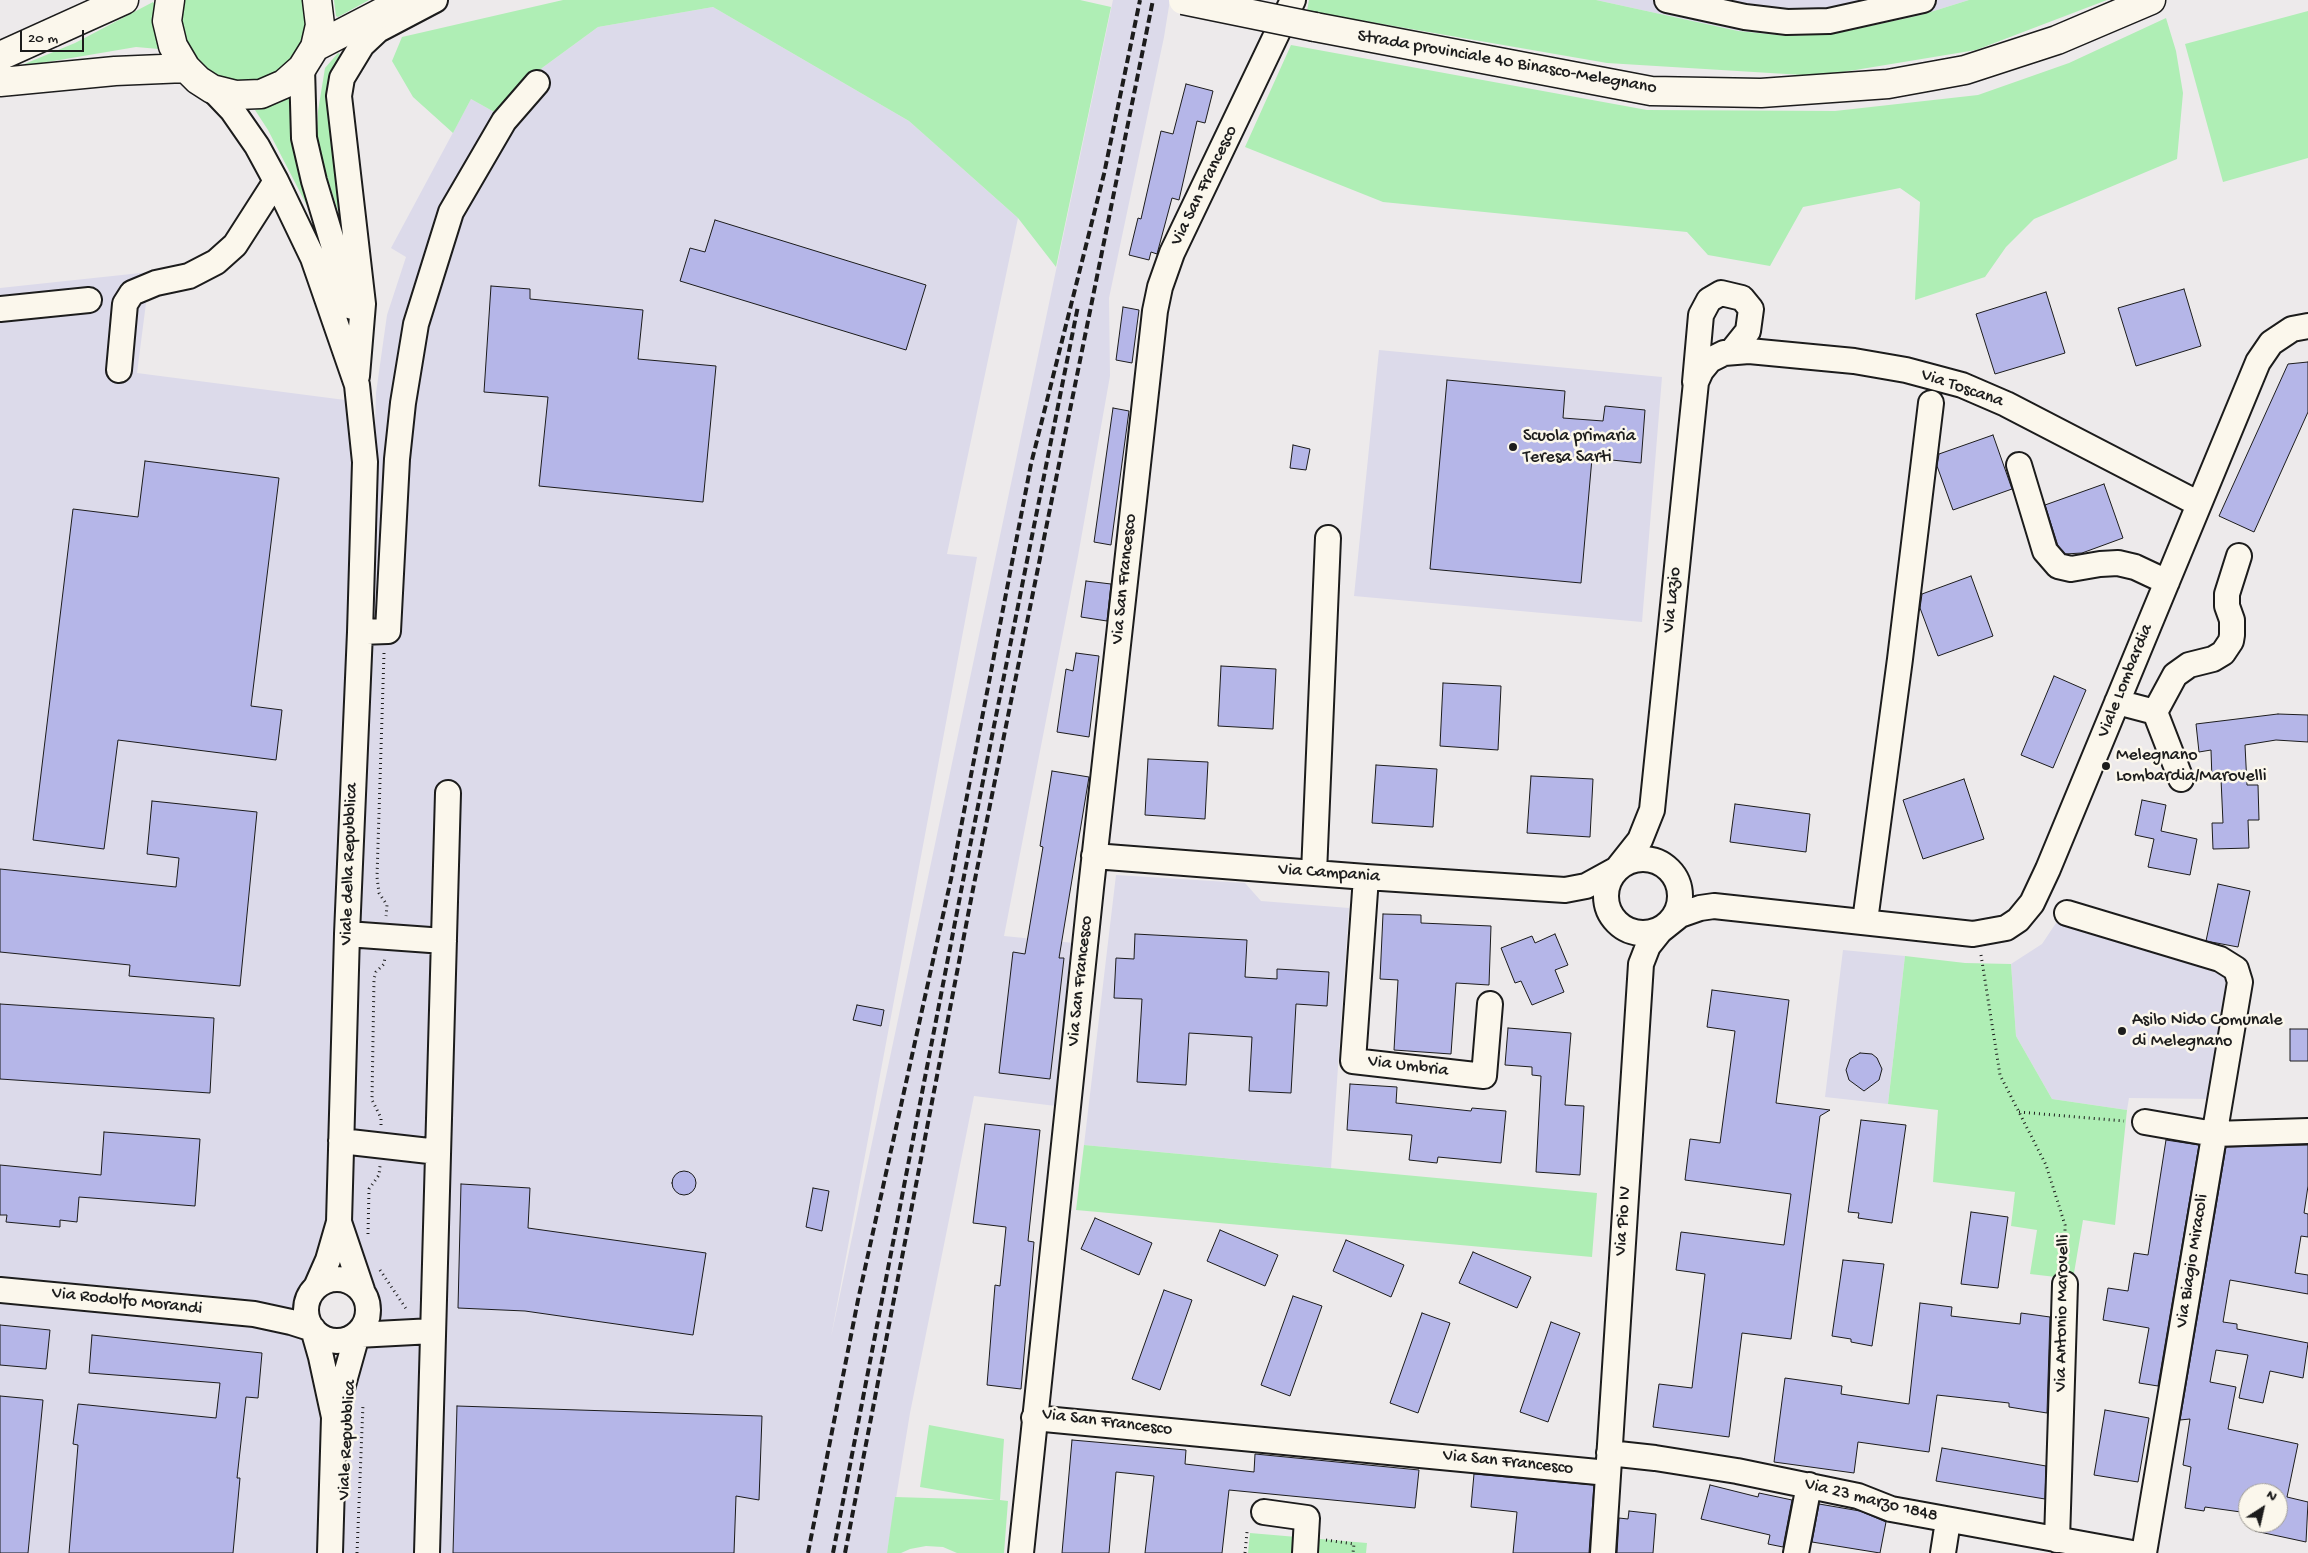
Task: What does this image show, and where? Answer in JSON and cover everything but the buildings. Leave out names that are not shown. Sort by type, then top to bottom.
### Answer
[{"type":"main road","points":[[0,56],[124,0]]},
{"type":"main road","points":[[170,0],[168,21],[173,46],[186,68],[198,80],[212,89],[236,95],[261,94],[284,84],[309,58],[392,7],[420,0]]},
{"type":"main road","points":[[309,58],[320,25],[317,0]]},
{"type":"main road","name":"Strada provinciale 40 Binasco-Melegnano","points":[[1183,0],[1651,91],[1761,93],[1888,84],[1965,70],[2057,40],[2149,1]]},
{"type":"main road","points":[[0,82],[115,71],[186,68]]},
{"type":"street","points":[[356,385],[363,304],[339,96],[342,78],[362,45],[378,30],[435,0]]},
{"type":"street","name":"Via San Francesco","points":[[1292,0],[1172,254],[1157,299],[1094,856],[1034,1418],[1609,1463]]},
{"type":"street","points":[[1667,0],[1745,17],[1787,22],[1829,21],[1923,0]]},
{"type":"street","points":[[309,58],[304,138],[314,180],[361,330]]},
{"type":"street","points":[[360,632],[388,631],[397,459],[403,404],[416,324],[450,212],[504,121],[537,83]]},
{"type":"street","points":[[212,89],[232,110],[276,181],[313,258],[356,385]]},
{"type":"street","points":[[119,370],[125,304],[132,293],[156,283],[189,276],[216,262],[235,245],[276,181]]},
{"type":"street","name":"Via Lazio","points":[[1670,870],[1655,842],[1652,810],[1701,315],[1709,300],[1721,293],[1742,298],[1751,309],[1748,331],[1732,351],[1710,360],[1701,371],[1695,390]]},
{"type":"street","points":[[0,309],[89,300]]},
{"type":"street","name":"Viale Lombardia","points":[[1668,924],[1693,910],[1708,906],[1725,905],[1973,934],[2006,928],[2018,920],[2036,895],[2258,362],[2271,343],[2292,329],[2308,326]]},
{"type":"street","name":"Via Toscana","points":[[1732,351],[1854,361],[1934,377],[1985,394],[2199,504]]},
{"type":"street","name":"Viale della Repubblica","points":[[330,1553],[334,1417],[321,1357],[306,1312],[313,1290],[328,1260],[339,1222],[347,934],[365,462],[356,385]]},
{"type":"street","points":[[1865,921],[1900,659],[1931,403]]},
{"type":"street","points":[[365,462],[397,459]]},
{"type":"street","points":[[2019,465],[2046,551],[2058,566],[2077,569],[2100,564],[2118,563],[2135,567],[2167,582]]},
{"type":"street","points":[[1314,873],[1328,538]]},
{"type":"street","points":[[2181,779],[2155,712],[2175,675],[2189,665],[2218,656],[2228,647],[2231,641],[2232,627],[2227,606],[2227,594],[2240,556]]},
{"type":"street","points":[[2117,702],[2155,712]]},
{"type":"street","points":[[426,1553],[448,793]]},
{"type":"street","name":"Via Lazio","points":[[1617,869],[1640,840],[1652,810]]},
{"type":"street","name":"Via Campania","points":[[1094,856],[1565,890],[1586,886],[1617,869]]},
{"type":"street","points":[[1645,859],[1661,863],[1670,870],[1678,882],[1680,897],[1678,910],[1668,924],[1658,930],[1642,934],[1628,930],[1615,921],[1609,912],[1605,897],[1608,882],[1617,869],[1631,860],[1645,859]]},
{"type":"street","name":"Viale Lombardia","points":[[1670,870],[1694,891],[1725,905]]},
{"type":"street","name":"Via Umbria","points":[[1366,877],[1353,1060],[1484,1076],[1490,1004]]},
{"type":"street","name":"Via Campania","points":[[1565,890],[1592,902],[1615,921]]},
{"type":"street","name":"Via Biagio Miracoli","points":[[2067,913],[2220,959],[2236,969],[2239,975],[2240,988],[2144,1553]]},
{"type":"street","name":"Via Pio IV","points":[[1615,921],[1630,941],[1641,970]]},
{"type":"street","name":"Via Pio IV","points":[[1603,1553],[1641,970],[1643,957],[1651,941],[1668,924]]},
{"type":"street","points":[[347,934],[444,941]]},
{"type":"street","points":[[2145,1122],[2214,1134],[2308,1131]]},
{"type":"street","points":[[341,1141],[438,1152]]},
{"type":"street","name":"Viale della Repubblica","points":[[334,1417],[357,1335],[368,1319],[365,1295],[339,1222]]},
{"type":"street","points":[[313,1290],[336,1278],[355,1283],[365,1295],[404,1331]]},
{"type":"street","name":"Via Antonio Marovelli","points":[[2057,1540],[2064,1284]]},
{"type":"street","name":"Via Rodolfo Morandi","points":[[0,1290],[254,1314],[291,1322],[312,1330]]},
{"type":"street","name":"Via Rodolfo Morandi","points":[[254,1314],[313,1290]]},
{"type":"street","points":[[312,1330],[329,1340],[348,1340],[357,1335],[404,1331],[433,1331]]},
{"type":"street","points":[[1021,1553],[1034,1418]]},
{"type":"street","name":"Via 23 marzo 1848","points":[[1609,1463],[1707,1465],[1858,1496],[1891,1509],[1948,1521],[2132,1553]]},
{"type":"street","points":[[1796,1553],[1809,1485]]},
{"type":"street","points":[[1264,1512],[1307,1518],[1305,1544]]},
{"type":"street","points":[[1943,1553],[1948,1521]]},
{"type":"path","points":[[368,1243],[369,1188],[378,1175],[381,1118],[372,1100],[374,988],[376,972],[384,964],[386,937],[387,905],[379,893],[377,877],[384,652],[388,631]]},
{"type":"path","name":"Via Antonio Marovelli","points":[[1980,952],[2000,1075],[2046,1165],[2065,1225],[2064,1284]]},
{"type":"path","points":[[2019,1112],[2145,1122]]},
{"type":"path","points":[[377,1265],[407,1308],[404,1331]]},
{"type":"path","name":"Viale Repubblica","points":[[357,1553],[363,1396]]},
{"type":"path","points":[[1245,1553],[1247,1532]]},
{"type":"path","points":[[1353,1553],[1354,1544]]},
{"type":"shaded area","points":[[1113,0],[1170,0],[1164,37],[1109,298],[1110,376],[1078,556],[1004,936],[1074,943],[1056,1106],[974,1096],[910,1413],[887,1553],[341,1553],[344,1417],[364,1342],[375,1319],[376,1296],[366,1277],[351,1224],[376,393],[387,315],[406,257],[391,248],[471,99],[496,113],[542,68],[598,27],[713,7],[909,121],[1018,218],[947,554],[977,557],[831,1337]]},
{"type":"shaded area","points":[[1596,0],[1969,0],[1921,15],[1833,34],[1787,36],[1738,31]]},
{"type":"shaded area","points":[[150,272],[137,373],[345,400],[351,446],[353,487],[325,1222],[297,1309],[320,1419],[317,1553],[0,1553],[0,288]]},
{"type":"shaded area","name":"Scuola primaria Teresa Sarti","points":[[1379,350],[1662,377],[1642,622],[1354,596]]},
{"type":"shaded area","points":[[1116,875],[1245,883],[1261,901],[1349,908],[1331,1168],[1084,1145]]},
{"type":"shaded area","points":[[2056,923],[2234,973],[2212,1099],[2129,1098],[2127,1110],[2052,1099],[2016,1036],[2011,964],[2042,944]]},
{"type":"shaded area","points":[[1843,950],[1905,956],[1888,1104],[1825,1097]]},
{"type":"green space","points":[[185,0],[303,0],[306,20],[302,41],[292,60],[276,73],[256,81],[234,81],[214,75],[197,61],[186,43],[182,22]]},
{"type":"green space","points":[[334,0],[369,0],[338,17],[336,16]]},
{"type":"green space","points":[[563,0],[1080,0],[1111,7],[1056,267],[1018,218],[909,121],[713,7],[598,27],[542,68],[496,113],[471,99],[453,133],[413,97],[392,61],[402,37]]},
{"type":"green space","points":[[1309,0],[1596,0],[1738,31],[1787,36],[1833,34],[1921,15],[1969,0],[2107,0],[1976,50],[1819,76],[1607,63],[1307,11]]},
{"type":"green space","points":[[153,2],[156,5],[159,49],[136,47],[22,65],[75,43]]},
{"type":"green space","points":[[2308,11],[2308,158],[2223,182],[2185,44]]},
{"type":"green space","points":[[2166,18],[2176,51],[2183,93],[2177,159],[2034,219],[2006,247],[1985,277],[1915,300],[1920,202],[1900,188],[1803,207],[1770,266],[1708,255],[1687,232],[1383,202],[1245,147],[1291,45],[1647,110],[1835,111],[1978,95],[2069,63]]},
{"type":"green space","points":[[338,53],[340,54],[331,73],[327,103],[342,217],[340,217],[321,158],[317,136],[318,111],[325,68]]},
{"type":"green space","points":[[293,97],[318,227],[268,130],[255,110],[279,103]]},
{"type":"green space","points":[[1905,956],[1965,963],[2011,964],[2016,1036],[2052,1099],[2127,1110],[2115,1225],[2083,1220],[2073,1279],[2030,1274],[2037,1230],[2011,1226],[2015,1192],[1933,1182],[1938,1110],[1888,1104]]},
{"type":"green space","points":[[1084,1145],[1597,1193],[1592,1257],[1076,1210]]},
{"type":"green space","points":[[929,1425],[1004,1439],[1000,1500],[1008,1501],[1004,1553],[957,1553],[943,1547],[926,1546],[901,1553],[887,1553],[895,1497],[995,1500],[920,1487]]},
{"type":"green space","points":[[1250,1533],[1367,1543],[1366,1553],[1248,1553]]},
{"type":"railway","points":[[808,1553],[858,1300],[951,879],[1031,464],[1104,174],[1140,0]]},
{"type":"railway","points":[[845,1553],[974,884],[1153,0]]},
{"type":"railway","points":[[833,1553],[963,881],[1078,306]]},
{"type":"place","name":"Scuola primaria Teresa Sarti","points":[[1513,447]]},
{"type":"place","name":"Melegnano Lombardia/Marovelli","points":[[2106,766]]},
{"type":"place","name":"Asilo Nido Comunale di Melegnano","points":[[2122,1031]]}]
